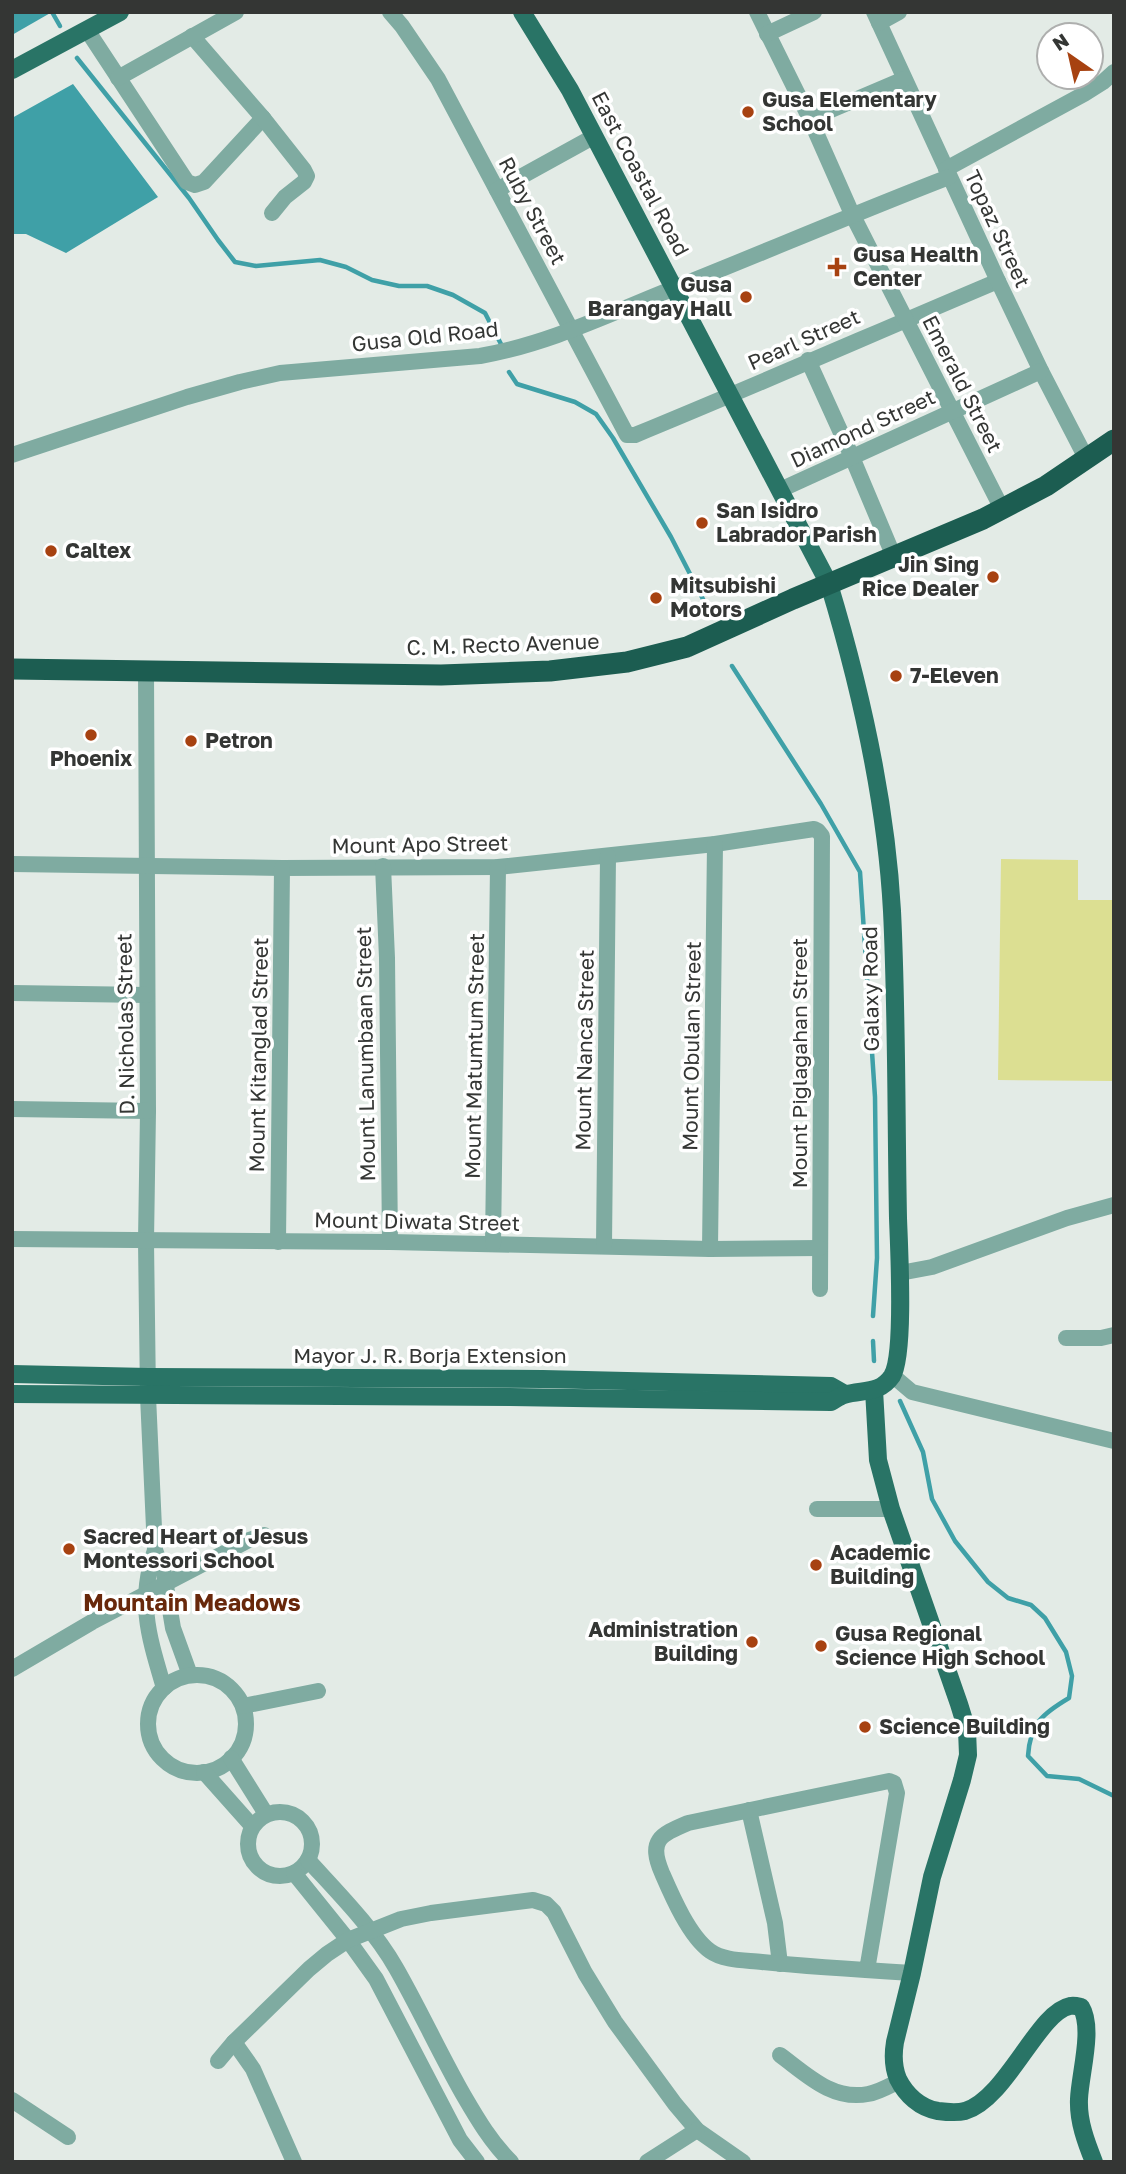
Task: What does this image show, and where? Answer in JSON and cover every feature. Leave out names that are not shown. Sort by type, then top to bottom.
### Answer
[{"type":"highway","name":"C. M. Recto Avenue","points":[[12,669],[441,675],[584,668],[627,663],[687,648],[1002,509],[1046,486],[1114,440]]},
{"type":"main road","points":[[12,70],[120,12]]},
{"type":"main road","name":"East Coastal Road","points":[[522,12],[570,90],[829,584]]},
{"type":"main road","name":"Galaxy Road","points":[[829,584],[866,723],[879,800],[892,909],[900,1273],[898,1353],[892,1375]]},
{"type":"main road","name":"Mayor J. R. Borja Extension","points":[[12,1374],[544,1379],[831,1386],[845,1394]]},
{"type":"main road","points":[[892,1375],[874,1390],[878,1460],[891,1508],[967,1730],[968,1755],[932,1877],[893,2051],[894,2063],[899,2081],[914,2101],[929,2110],[964,2111],[978,2104],[994,2090],[1054,2015],[1068,2006],[1081,2007],[1086,2020],[1079,2100],[1080,2120],[1094,2162]]},
{"type":"main road","points":[[543,1398],[544,1379]]},
{"type":"main road","name":"Mayor J. R. Borja Extension","points":[[12,1394],[831,1402],[845,1394],[874,1390]]},
{"type":"street","points":[[118,78],[236,12]]},
{"type":"street","name":"Ruby Street","points":[[390,12],[438,79],[626,435]]},
{"type":"street","name":"Emerald Street","points":[[757,12],[810,119],[852,214],[1002,509]]},
{"type":"street","points":[[767,34],[814,12]]},
{"type":"street","points":[[877,18],[899,12]]},
{"type":"street","name":"Topaz Street","points":[[877,18],[998,281],[1087,460]]},
{"type":"street","points":[[87,30],[187,182],[195,185],[214,174],[263,118]]},
{"type":"street","points":[[192,36],[263,118],[307,176],[272,213]]},
{"type":"street","name":"Gusa Old Road","points":[[12,455],[187,397],[280,373],[480,356],[571,330],[947,173],[1104,82],[1114,72]]},
{"type":"street","points":[[810,119],[904,79]]},
{"type":"street","points":[[497,190],[593,137]]},
{"type":"street","name":"Pearl Street","points":[[626,435],[635,435],[731,396],[808,360],[998,281]]},
{"type":"street","points":[[808,360],[894,557]]},
{"type":"street","name":"Diamond Street","points":[[780,490],[1041,371]]},
{"type":"street","name":"D. Nicholas Street","points":[[146,670],[146,1241],[148,1396],[155,1550]]},
{"type":"street","name":"Mount Apo Street","points":[[12,864],[498,867],[715,844],[814,829],[822,836]]},
{"type":"street","name":"Mount Piglagahan Street","points":[[820,1289],[822,836]]},
{"type":"street","name":"Mount Obulan Street","points":[[710,1249],[715,844]]},
{"type":"street","name":"Mount Nanca Street","points":[[604,1246],[608,856]]},
{"type":"street","name":"Mount Lanumbaan Street","points":[[383,866],[387,958],[390,1242]]},
{"type":"street","name":"Mount Kitanglad Street","points":[[278,1242],[282,867]]},
{"type":"street","name":"Mount Matumtum Street","points":[[493,1244],[498,867]]},
{"type":"street","points":[[12,993],[147,995]]},
{"type":"street","points":[[12,1109],[148,1111]]},
{"type":"street","points":[[900,1273],[932,1267],[1067,1218],[1114,1205]]},
{"type":"street","name":"Mount Diwata Street","points":[[12,1239],[390,1242],[710,1249],[820,1248]]},
{"type":"street","points":[[1066,1338],[1101,1338],[1114,1335]]},
{"type":"street","points":[[892,1375],[912,1392],[1114,1441]]},
{"type":"street","points":[[817,1509],[891,1508]]},
{"type":"street","points":[[12,1669],[145,1593],[264,1535]]},
{"type":"street","points":[[155,1550],[173,1628],[190,1675]]},
{"type":"street","points":[[155,1550],[147,1573],[145,1593],[149,1636],[163,1688]]},
{"type":"street","points":[[190,1675],[222,1681],[234,1692],[243,1706],[246,1719],[240,1746],[231,1758],[218,1768],[204,1772],[185,1771],[168,1763],[155,1750],[149,1734],[148,1717],[153,1701],[163,1688],[176,1679],[190,1675]]},
{"type":"street","points":[[243,1706],[318,1691]]},
{"type":"street","points":[[231,1758],[266,1814]]},
{"type":"street","points":[[204,1772],[252,1826]]},
{"type":"street","points":[[867,1970],[897,1793],[894,1783],[889,1781],[688,1823],[665,1833],[657,1840],[659,1865],[685,1921],[707,1948],[720,1957],[780,1964],[867,1970],[912,1973]]},
{"type":"street","points":[[749,1810],[775,1923],[780,1964]]},
{"type":"street","points":[[276,1811],[296,1815],[310,1830],[312,1850],[309,1860],[294,1873],[273,1876],[263,1872],[249,1856],[248,1835],[252,1826],[266,1814],[276,1811]]},
{"type":"street","points":[[309,1860],[371,1930],[396,1967],[441,2055],[485,2132],[510,2162]]},
{"type":"street","points":[[294,1873],[376,1979],[460,2140],[477,2162]]},
{"type":"street","points":[[218,2061],[309,1969],[348,1940],[401,1919],[533,1900],[546,1904],[554,1912],[585,1973],[648,2069],[697,2130],[743,2162]]},
{"type":"street","points":[[234,2042],[253,2068],[294,2162]]},
{"type":"street","points":[[780,2054],[825,2088],[845,2094],[871,2094],[899,2081]]},
{"type":"street","points":[[12,2100],[68,2137]]},
{"type":"street","points":[[648,2162],[697,2130]]},
{"type":"green space","points":[[1001,859],[1078,860],[1078,900],[1114,900],[1114,1081],[998,1080]]},
{"type":"water","points":[[12,12],[52,12],[12,35]]},
{"type":"water","points":[[73,84],[158,197],[66,253],[26,234],[12,234],[12,118]]},
{"type":"waterway","points":[[52,12],[60,26]]},
{"type":"waterway","points":[[77,58],[189,198],[235,262],[256,266],[320,260],[346,267],[372,280],[399,286],[427,286],[453,295],[485,313],[502,346]]},
{"type":"waterway","points":[[509,372],[517,384],[575,402],[596,414],[671,537],[706,605]]},
{"type":"waterway","points":[[732,666],[821,804],[860,872],[875,1097],[877,1258],[873,1316]]},
{"type":"waterway","points":[[873,1341],[874,1361]]},
{"type":"waterway","points":[[900,1401],[923,1452],[932,1499],[955,1541],[988,1582],[1008,1598],[1031,1605],[1045,1618],[1066,1652],[1072,1676],[1069,1698],[1051,1709],[1039,1721],[1031,1736],[1028,1756],[1047,1776],[1079,1779],[1114,1796]]},
{"type":"place","name":"Gusa Elementary School","points":[[748,112]]},
{"type":"place","name":"Gusa Health Center","points":[[837,267]]},
{"type":"place","name":"Gusa Barangay Hall","points":[[746,297]]},
{"type":"place","name":"San Isidro Labrador Parish","points":[[702,523]]},
{"type":"place","name":"Caltex","points":[[51,551]]},
{"type":"place","name":"Jin Sing Rice Dealer","points":[[993,577]]},
{"type":"place","name":"Mitsubishi Motors","points":[[656,598]]},
{"type":"place","name":"7-Eleven","points":[[896,676]]},
{"type":"place","name":"Phoenix","points":[[91,735]]},
{"type":"place","name":"Petron","points":[[191,741]]},
{"type":"place","name":"Sacred Heart of Jesus Montessori School","points":[[69,1549]]},
{"type":"place","name":"Academic Building","points":[[816,1565]]},
{"type":"place","name":"Administration Building","points":[[752,1642]]},
{"type":"place","name":"Gusa Regional Science High School","points":[[821,1646]]},
{"type":"place","name":"Science Building","points":[[865,1727]]},
{"type":"district","name":"Mountain Meadows","points":[[192,1603]]}]
